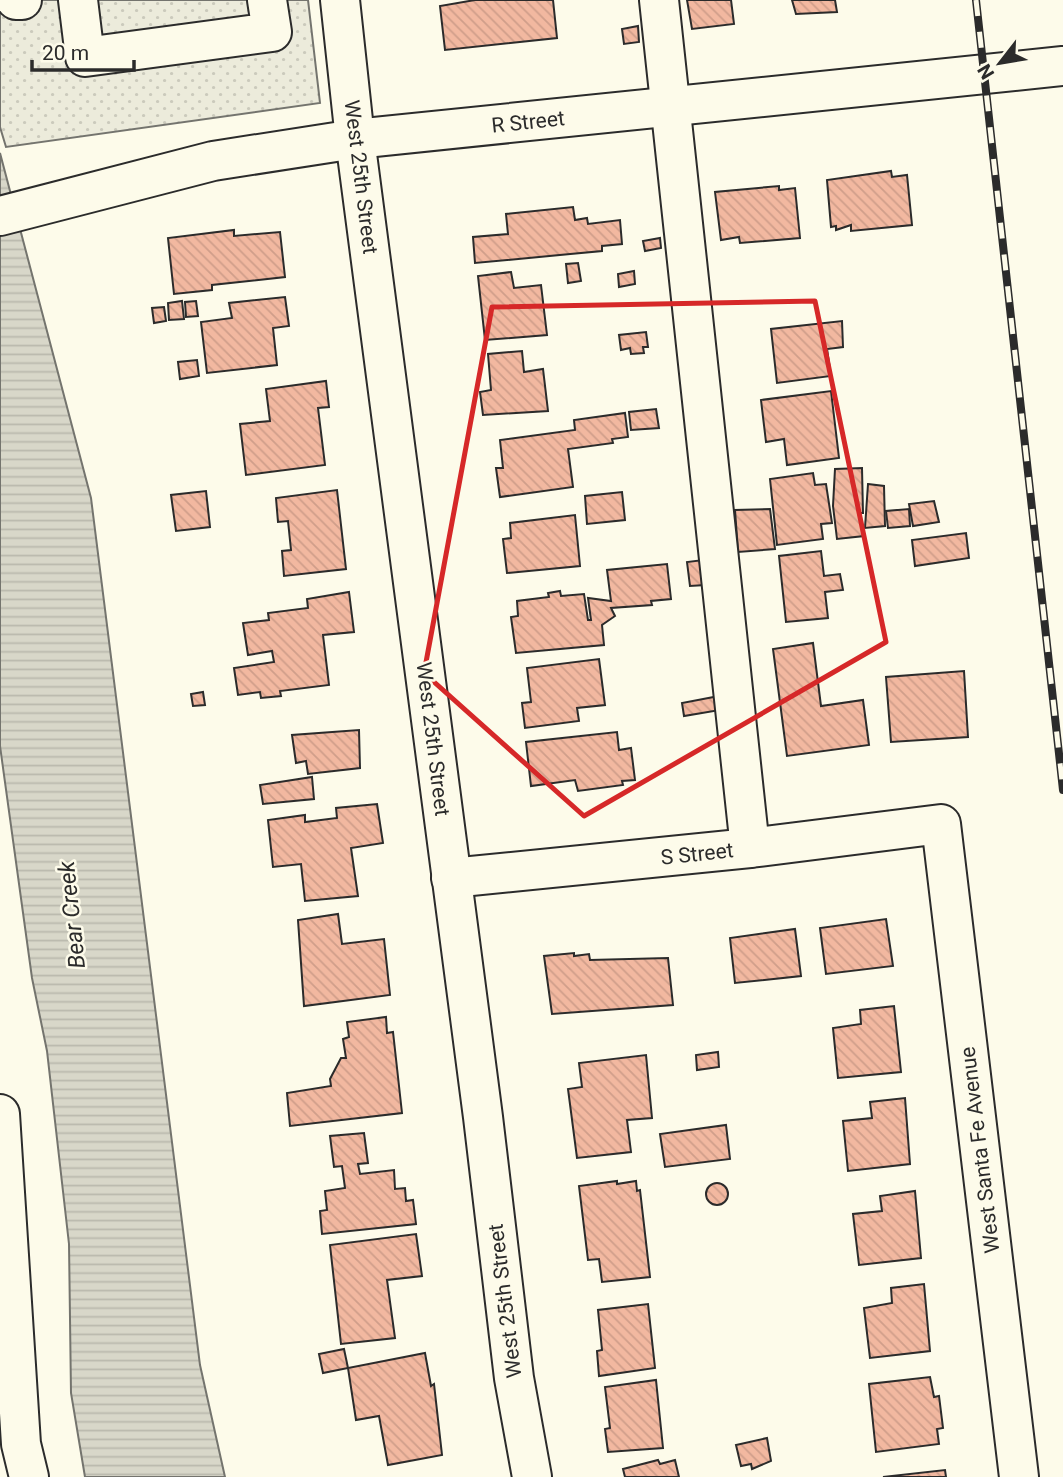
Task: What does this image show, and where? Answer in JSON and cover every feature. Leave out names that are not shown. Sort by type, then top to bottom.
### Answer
[{"type":"street","points":[[16,0],[22,0]]},
{"type":"street","points":[[78,0],[85,57],[269,16]]},
{"type":"street","name":"West 25th Street","points":[[340,0],[355,139],[514,1378],[531,1477]]},
{"type":"street","points":[[659,0],[750,848]]},
{"type":"street","name":"R Street","points":[[0,216],[213,161],[355,139],[1063,66]]},
{"type":"street","name":"S Street","points":[[451,878],[750,848],[941,824]]},
{"type":"street","name":"West Santa Fe Avenue","points":[[941,824],[1018,1477]]},
{"type":"street","points":[[0,1114],[17,1455]]},
{"type":"highlighted area","points":[[815,301],[886,642],[584,816],[424,673],[492,307]]},
{"type":"shaded area","points":[[0,0],[308,0],[320,103],[6,147],[0,127]]},
{"type":"water","name":"Bear Creek","points":[[0,153],[91,498],[200,1365],[225,1477],[85,1477],[71,1393],[69,1244],[47,1051],[32,978],[0,746]]},
{"type":"building","points":[[475,0],[553,0],[557,38],[445,50],[440,6]]},
{"type":"building","points":[[687,0],[731,0],[734,24],[692,29]]},
{"type":"building","points":[[792,0],[835,0],[837,12],[796,14]]},
{"type":"building","points":[[638,26],[639,42],[624,44],[622,29]]},
{"type":"building","points":[[891,171],[892,177],[907,175],[912,225],[851,231],[851,225],[836,230],[836,226],[831,227],[827,180]]},
{"type":"building","points":[[779,186],[779,190],[795,188],[800,238],[740,243],[739,237],[721,240],[715,192]]},
{"type":"building","points":[[573,207],[575,220],[587,218],[588,224],[620,220],[622,244],[602,246],[602,251],[475,263],[473,237],[508,234],[506,214]]},
{"type":"building","points":[[234,230],[234,236],[280,232],[285,277],[212,285],[212,290],[174,294],[168,238]]},
{"type":"building","points":[[660,238],[661,248],[645,251],[643,241]]},
{"type":"building","points":[[578,263],[581,281],[568,283],[566,264]]},
{"type":"building","points":[[634,271],[635,284],[619,287],[618,274]]},
{"type":"building","points":[[511,272],[514,288],[541,285],[547,335],[485,340],[478,276]]},
{"type":"building","points":[[285,297],[289,326],[273,328],[277,365],[207,373],[201,322],[232,318],[229,303]]},
{"type":"building","points":[[182,301],[184,319],[169,320],[168,303]]},
{"type":"building","points":[[196,301],[198,316],[186,317],[185,302]]},
{"type":"building","points":[[164,307],[166,321],[154,323],[152,308]]},
{"type":"building","points":[[842,321],[843,347],[827,349],[831,376],[777,383],[771,329]]},
{"type":"building","points":[[646,332],[648,347],[643,347],[644,353],[631,354],[630,348],[621,350],[619,335]]},
{"type":"building","points":[[522,351],[524,372],[543,369],[548,411],[483,415],[480,392],[491,390],[488,354]]},
{"type":"building","points":[[197,360],[199,376],[180,379],[178,362]]},
{"type":"building","points":[[326,381],[329,407],[318,408],[325,465],[246,475],[240,424],[270,421],[266,389]]},
{"type":"building","points":[[831,391],[839,458],[787,465],[784,439],[766,442],[761,400]]},
{"type":"building","points":[[656,409],[659,428],[631,430],[629,412]]},
{"type":"building","points":[[625,413],[628,437],[612,439],[613,443],[568,449],[573,487],[500,497],[496,468],[503,468],[500,440],[575,430],[574,420]]},
{"type":"building","points":[[862,468],[863,513],[860,513],[864,536],[837,539],[833,506],[835,469]]},
{"type":"building","points":[[813,473],[815,485],[826,484],[832,523],[821,524],[823,539],[777,545],[770,479]]},
{"type":"building","points":[[868,484],[884,486],[885,526],[865,528]]},
{"type":"building","points":[[337,490],[346,569],[284,576],[282,551],[291,550],[288,521],[278,522],[276,498]]},
{"type":"building","points":[[206,491],[210,527],[176,531],[171,495]]},
{"type":"building","points":[[622,492],[625,520],[587,524],[585,496]]},
{"type":"building","points":[[934,501],[939,522],[913,526],[909,504]]},
{"type":"building","points":[[770,509],[775,549],[738,552],[735,510]]},
{"type":"building","points":[[909,509],[910,526],[888,528],[886,511]]},
{"type":"building","points":[[575,515],[580,566],[507,573],[503,539],[511,538],[510,523]]},
{"type":"building","points":[[966,533],[969,558],[915,566],[912,540]]},
{"type":"building","points":[[821,551],[824,576],[840,574],[843,590],[825,592],[828,618],[786,622],[779,556]]},
{"type":"building","points":[[703,560],[705,585],[690,586],[687,562]]},
{"type":"building","points":[[667,564],[671,599],[651,601],[652,605],[611,608],[615,616],[602,625],[604,645],[516,653],[511,617],[518,616],[517,601],[549,597],[548,593],[560,591],[561,596],[584,594],[588,620],[591,620],[588,598],[611,601],[607,570]]},
{"type":"building","points":[[349,592],[354,632],[323,635],[329,685],[280,691],[281,696],[261,698],[260,692],[238,695],[234,668],[274,662],[272,651],[248,655],[243,623],[269,620],[268,613],[308,608],[307,599]]},
{"type":"building","points":[[813,643],[821,706],[863,700],[869,745],[787,756],[773,649]]},
{"type":"building","points":[[599,659],[605,705],[577,708],[579,721],[525,728],[522,703],[531,702],[527,668]]},
{"type":"building","points":[[964,671],[968,737],[891,742],[886,677]]},
{"type":"building","points":[[203,692],[205,705],[193,706],[191,694]]},
{"type":"building","points":[[719,696],[720,710],[684,716],[682,703]]},
{"type":"building","points":[[359,730],[360,768],[308,774],[306,761],[296,763],[292,735]]},
{"type":"building","points":[[617,732],[619,750],[631,748],[635,780],[622,781],[623,785],[578,791],[575,780],[531,786],[526,742]]},
{"type":"building","points":[[312,777],[314,799],[263,804],[260,785]]},
{"type":"building","points":[[377,804],[383,843],[351,848],[358,896],[305,901],[301,864],[273,867],[268,820],[305,815],[305,822],[337,818],[336,808]]},
{"type":"building","points":[[338,914],[342,944],[384,939],[390,995],[304,1006],[298,920]]},
{"type":"building","points":[[886,919],[893,966],[826,974],[820,928]]},
{"type":"building","points":[[795,929],[801,976],[735,983],[730,938]]},
{"type":"building","points":[[574,953],[574,956],[589,954],[590,960],[668,958],[673,1005],[552,1014],[544,956]]},
{"type":"building","points":[[894,1006],[901,1072],[838,1078],[833,1028],[861,1024],[860,1010]]},
{"type":"building","points":[[386,1017],[387,1033],[393,1032],[402,1113],[290,1126],[287,1093],[331,1086],[330,1079],[341,1058],[346,1058],[343,1039],[349,1037],[347,1022]]},
{"type":"building","points":[[718,1052],[719,1067],[697,1070],[696,1055]]},
{"type":"building","points":[[646,1055],[652,1118],[627,1120],[631,1152],[577,1158],[568,1089],[582,1087],[579,1063]]},
{"type":"building","points":[[905,1098],[910,1164],[848,1171],[843,1121],[872,1118],[870,1102]]},
{"type":"building","points":[[726,1125],[730,1159],[665,1167],[660,1134]]},
{"type":"building","points":[[364,1133],[368,1163],[358,1164],[360,1174],[394,1170],[395,1189],[405,1188],[406,1201],[413,1200],[416,1224],[322,1234],[320,1211],[327,1210],[325,1191],[345,1188],[342,1166],[334,1167],[330,1136]]},
{"type":"building","points":[[617,1181],[617,1184],[636,1181],[637,1191],[640,1190],[650,1277],[602,1282],[599,1259],[588,1260],[579,1186]]},
{"type":"building","points":[[717,1183],[725,1186],[728,1194],[725,1202],[717,1205],[709,1202],[706,1194],[709,1186]]},
{"type":"building","points":[[915,1191],[921,1258],[859,1265],[853,1214],[882,1211],[880,1196]]},
{"type":"building","points":[[416,1234],[422,1276],[387,1280],[395,1338],[341,1344],[330,1245]]},
{"type":"building","points":[[924,1284],[930,1351],[870,1358],[864,1308],[892,1303],[891,1288]]},
{"type":"building","points":[[648,1304],[655,1368],[599,1376],[597,1351],[602,1350],[598,1310]]},
{"type":"building","points":[[344,1349],[348,1368],[323,1373],[319,1354]]},
{"type":"building","points":[[425,1353],[431,1386],[434,1384],[442,1455],[388,1465],[379,1416],[356,1420],[348,1368]]},
{"type":"building","points":[[930,1377],[934,1397],[939,1396],[943,1428],[937,1429],[939,1444],[876,1452],[869,1384]]},
{"type":"building","points":[[656,1380],[663,1448],[608,1452],[605,1429],[610,1428],[605,1387]]},
{"type":"building","points":[[767,1438],[771,1461],[752,1469],[751,1464],[741,1466],[736,1445]]},
{"type":"building","points":[[658,1460],[660,1464],[675,1460],[679,1477],[625,1477],[623,1469]]},
{"type":"building","points":[[945,1470],[946,1477],[883,1477]]},
{"type":"railway","points":[[976,0],[1063,790]]}]
